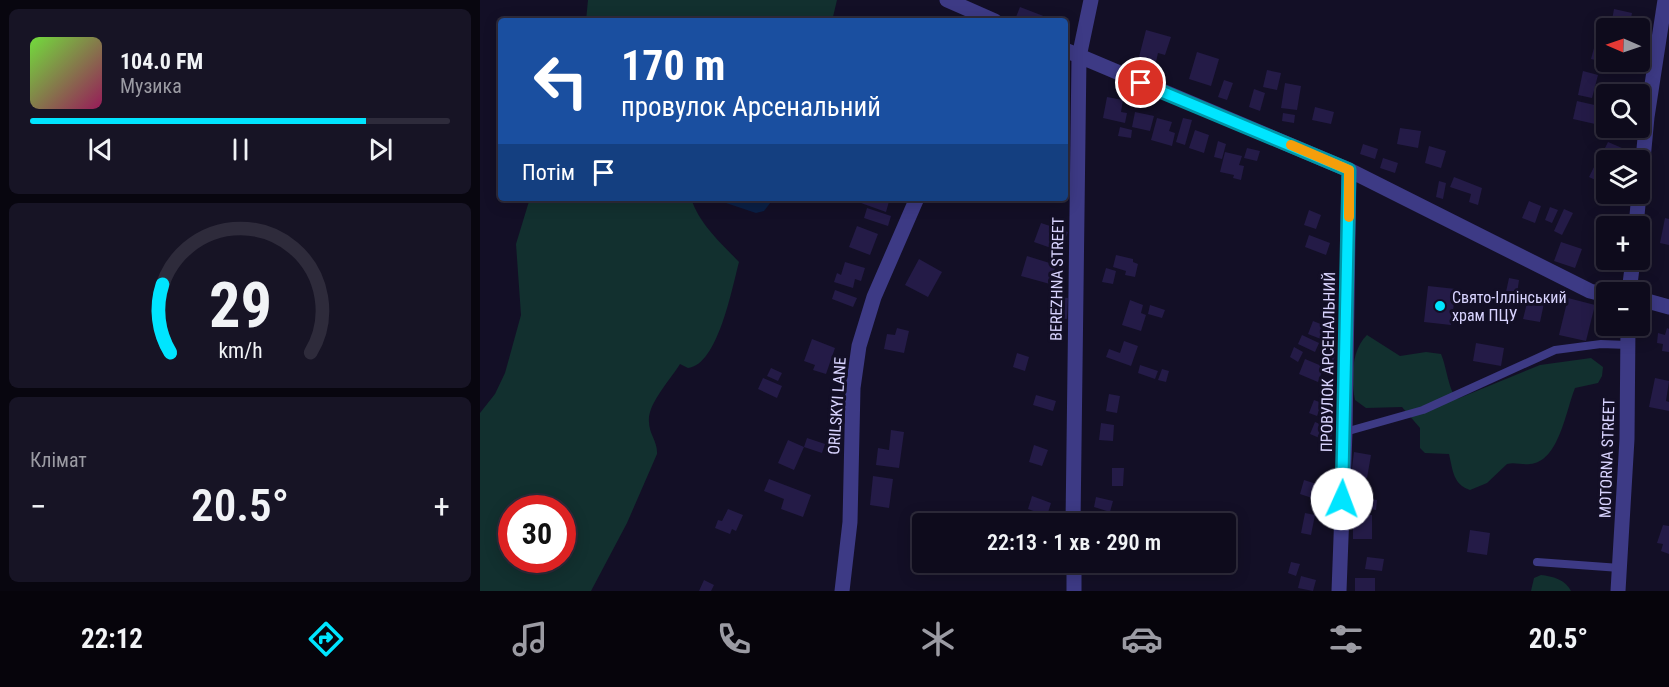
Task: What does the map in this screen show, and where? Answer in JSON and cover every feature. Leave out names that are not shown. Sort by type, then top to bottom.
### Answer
[{"type":"street","points":[[947,0],[988,18]]},
{"type":"street","name":"BEREZHNA STREET","points":[[1073,513],[1072,54],[1091,0]]},
{"type":"street","points":[[1643,150],[1665,0]]},
{"type":"street","points":[[1072,54],[1349,170],[1596,292]]},
{"type":"street","name":"ПРОВУЛОК АРСЕНАЛЬНИЙ","points":[[1339,591],[1345,432],[1349,170]]},
{"type":"street","name":"ORILSKYI LANE","points":[[842,591],[850,522],[853,388],[859,346],[874,297],[916,201]]},
{"type":"street","points":[[1650,302],[1669,307]]},
{"type":"street","name":"MOTORNA STREET","points":[[1618,591],[1627,439],[1628,336]]},
{"type":"street","points":[[1074,573],[1074,591]]},
{"type":"lane","points":[[1345,432],[1423,410],[1555,350],[1601,344],[1628,345]]},
{"type":"lane","points":[[1537,562],[1620,568]]},
{"type":"green space","points":[[588,0],[837,0],[833,18],[586,18]]},
{"type":"green space","points":[[529,201],[692,201],[705,225],[739,262],[722,324],[708,354],[699,364],[688,368],[680,364],[652,407],[649,426],[657,454],[627,523],[591,591],[480,591],[480,413],[495,394],[505,373],[521,315],[516,244]]},
{"type":"green space","points":[[1367,335],[1400,356],[1426,352],[1441,354],[1457,399],[1540,365],[1591,358],[1603,367],[1602,376],[1598,383],[1575,388],[1555,445],[1540,461],[1530,464],[1507,464],[1487,483],[1470,490],[1457,480],[1449,454],[1425,453],[1420,448],[1420,428],[1402,407],[1366,408],[1355,400],[1353,384],[1355,357]]},
{"type":"green space","points":[[1541,575],[1558,579],[1571,591],[1531,591],[1534,578]]},
{"type":"water","points":[[720,201],[772,201],[764,211],[756,213]]},
{"type":"building","points":[[1020,7],[1046,17],[1019,18],[1016,17]]},
{"type":"building","points":[[1614,9],[1632,13],[1631,18],[1612,18]]},
{"type":"building","points":[[1146,30],[1171,37],[1165,55],[1158,53],[1156,62],[1139,57]]},
{"type":"building","points":[[1594,48],[1596,48],[1596,60],[1591,59]]},
{"type":"building","points":[[1197,52],[1219,59],[1211,86],[1189,79]]},
{"type":"building","points":[[1267,70],[1281,73],[1277,90],[1263,87]]},
{"type":"building","points":[[1583,71],[1598,75],[1592,98],[1578,95]]},
{"type":"building","points":[[1224,80],[1233,83],[1227,100],[1218,97]]},
{"type":"building","points":[[1285,83],[1301,86],[1297,110],[1281,108]]},
{"type":"building","points":[[1254,89],[1265,93],[1260,111],[1249,107]]},
{"type":"building","points":[[1107,97],[1123,100],[1121,112],[1127,113],[1125,123],[1103,118]]},
{"type":"building","points":[[1577,101],[1596,105],[1595,124],[1573,119]]},
{"type":"building","points":[[1315,107],[1334,112],[1331,124],[1312,120]]},
{"type":"building","points":[[1135,112],[1154,116],[1150,131],[1132,127]]},
{"type":"building","points":[[1283,113],[1295,115],[1294,123],[1282,121]]},
{"type":"building","points":[[1157,118],[1172,122],[1169,131],[1175,133],[1172,146],[1151,140]]},
{"type":"building","points":[[1183,118],[1192,120],[1185,145],[1176,142]]},
{"type":"building","points":[[1120,127],[1132,130],[1131,138],[1118,136]]},
{"type":"building","points":[[1400,128],[1421,131],[1418,148],[1397,144]]},
{"type":"building","points":[[1195,130],[1209,135],[1204,153],[1189,148]]},
{"type":"building","points":[[1218,141],[1226,144],[1222,159],[1214,157]]},
{"type":"building","points":[[1608,142],[1622,148],[1621,150],[1604,150]]},
{"type":"building","points":[[1363,144],[1378,149],[1375,159],[1360,154]]},
{"type":"building","points":[[1429,146],[1446,151],[1441,168],[1425,163]]},
{"type":"building","points":[[1247,148],[1260,151],[1257,161],[1244,158]]},
{"type":"building","points":[[1225,152],[1242,156],[1239,165],[1244,166],[1241,180],[1233,178],[1234,175],[1220,172]]},
{"type":"building","points":[[1383,158],[1398,163],[1395,173],[1380,168]]},
{"type":"building","points":[[1596,163],[1596,180],[1589,177]]},
{"type":"building","points":[[1454,177],[1482,188],[1478,205],[1469,202],[1471,194],[1450,187]]},
{"type":"building","points":[[1439,181],[1446,183],[1443,199],[1436,197]]},
{"type":"building","points":[[862,201],[889,201],[886,212],[861,203]]},
{"type":"building","points":[[1529,201],[1541,206],[1535,223],[1522,218]]},
{"type":"building","points":[[1550,207],[1558,210],[1552,223],[1545,220]]},
{"type":"building","points":[[867,208],[891,216],[888,226],[864,218]]},
{"type":"building","points":[[1564,209],[1573,213],[1562,235],[1554,231]]},
{"type":"building","points":[[1309,210],[1321,215],[1316,229],[1304,225]]},
{"type":"building","points":[[1665,218],[1669,219],[1669,245],[1660,243]]},
{"type":"building","points":[[1041,223],[1068,232],[1063,245],[1053,242],[1051,248],[1034,242]]},
{"type":"building","points":[[857,226],[878,234],[870,255],[849,247]]},
{"type":"building","points":[[1309,235],[1330,243],[1326,255],[1305,247]]},
{"type":"building","points":[[1561,242],[1582,249],[1575,268],[1554,261]]},
{"type":"building","points":[[1116,255],[1133,259],[1133,262],[1138,264],[1135,277],[1125,275],[1126,271],[1113,267]]},
{"type":"building","points":[[1027,256],[1056,265],[1050,284],[1021,276]]},
{"type":"building","points":[[919,259],[942,272],[928,297],[905,285]]},
{"type":"building","points":[[845,262],[865,268],[861,281],[855,279],[853,288],[834,282],[837,273],[841,275]]},
{"type":"building","points":[[1106,268],[1116,271],[1113,284],[1102,282]]},
{"type":"building","points":[[1509,278],[1519,280],[1517,294],[1506,292]]},
{"type":"building","name":"Свято-Іллінський храм ПЦУ","points":[[1428,286],[1456,289],[1451,325],[1424,322]]},
{"type":"building","points":[[835,290],[857,298],[853,307],[832,299]]},
{"type":"building","points":[[1530,291],[1546,294],[1540,322],[1523,319]]},
{"type":"building","points":[[1056,297],[1068,298],[1067,319],[1055,318]]},
{"type":"building","points":[[1568,298],[1595,305],[1586,341],[1559,335]]},
{"type":"building","points":[[1130,300],[1143,305],[1141,313],[1146,315],[1141,331],[1122,325]]},
{"type":"building","points":[[1150,305],[1165,310],[1162,318],[1148,314]]},
{"type":"building","points":[[1313,321],[1336,330],[1331,343],[1308,334]]},
{"type":"building","points":[[897,328],[909,331],[904,353],[884,349],[887,334],[895,335]]},
{"type":"building","points":[[1667,328],[1669,329],[1669,352],[1662,351],[1663,344],[1657,343],[1658,333],[1665,335]]},
{"type":"building","points":[[1302,335],[1319,343],[1315,352],[1298,344]]},
{"type":"building","points":[[812,339],[835,348],[826,374],[813,370],[815,365],[804,361]]},
{"type":"building","points":[[1124,341],[1138,346],[1131,366],[1106,357],[1109,349],[1120,353]]},
{"type":"building","points":[[1476,343],[1504,348],[1501,366],[1473,361]]},
{"type":"building","points":[[1294,347],[1303,352],[1298,362],[1290,357]]},
{"type":"building","points":[[1325,347],[1336,350],[1333,364],[1322,361]]},
{"type":"building","points":[[1017,353],[1029,357],[1025,371],[1013,367]]},
{"type":"building","points":[[1305,359],[1324,367],[1318,382],[1299,374]]},
{"type":"building","points":[[1140,365],[1158,371],[1155,379],[1138,373]]},
{"type":"building","points":[[771,368],[782,373],[778,381],[767,376]]},
{"type":"building","points":[[1162,369],[1169,371],[1166,382],[1158,380]]},
{"type":"building","points":[[763,378],[782,386],[777,398],[758,389]]},
{"type":"building","points":[[1655,378],[1669,381],[1666,401],[1669,402],[1669,411],[1649,407]]},
{"type":"building","points":[[1109,394],[1120,396],[1117,413],[1106,411]]},
{"type":"building","points":[[1036,395],[1056,401],[1053,411],[1033,405]]},
{"type":"building","points":[[1314,400],[1322,403],[1317,416],[1309,413]]},
{"type":"building","points":[[1315,422],[1334,430],[1329,442],[1310,434]]},
{"type":"building","points":[[1101,423],[1114,425],[1113,441],[1099,440]]},
{"type":"building","points":[[891,430],[904,432],[899,468],[876,465],[878,448],[889,450]]},
{"type":"building","points":[[807,438],[825,444],[822,453],[804,447]]},
{"type":"building","points":[[788,440],[804,447],[794,470],[778,463]]},
{"type":"building","points":[[1034,445],[1048,450],[1042,466],[1029,462]]},
{"type":"building","points":[[1354,452],[1371,455],[1367,478],[1351,476]]},
{"type":"building","points":[[1112,468],[1124,468],[1123,486],[1112,486]]},
{"type":"building","points":[[873,476],[893,479],[889,508],[870,505]]},
{"type":"building","points":[[769,479],[811,495],[803,517],[781,509],[784,499],[764,491]]},
{"type":"building","points":[[1304,480],[1326,487],[1321,501],[1300,494]]},
{"type":"building","points":[[1032,496],[1051,503],[1048,513],[1028,509]]},
{"type":"building","points":[[1096,497],[1113,501],[1110,512],[1094,507]]},
{"type":"building","points":[[1365,498],[1377,500],[1376,510],[1364,508]]},
{"type":"building","points":[[728,509],[743,515],[736,531],[732,529],[730,534],[715,528],[718,520],[722,521]]},
{"type":"building","points":[[1320,509],[1334,511],[1332,520],[1319,518]]},
{"type":"building","points":[[1305,513],[1315,515],[1311,535],[1301,533]]},
{"type":"building","points":[[1353,515],[1372,515],[1372,539],[1353,539]]},
{"type":"building","points":[[1663,525],[1669,526],[1669,554],[1661,551],[1663,544],[1657,543]]},
{"type":"building","points":[[1470,530],[1490,533],[1487,555],[1467,552]]},
{"type":"building","points":[[1367,557],[1384,559],[1382,571],[1365,569]]},
{"type":"building","points":[[1291,562],[1300,564],[1296,576],[1288,573]]},
{"type":"building","points":[[1301,576],[1316,580],[1313,591],[1298,588]]},
{"type":"building","points":[[1355,578],[1375,578],[1375,591],[1355,591]]},
{"type":"building","points":[[704,580],[714,585],[711,591],[699,591]]},
{"type":"slow traffic","points":[[1291,145],[1349,170],[1349,217]]},
{"type":"place","name":"Свято-Іллінський храм ПЦУ","points":[[1440,306]]},
{"type":"route","points":[[1141,83],[1349,170],[1342,499]]}]
